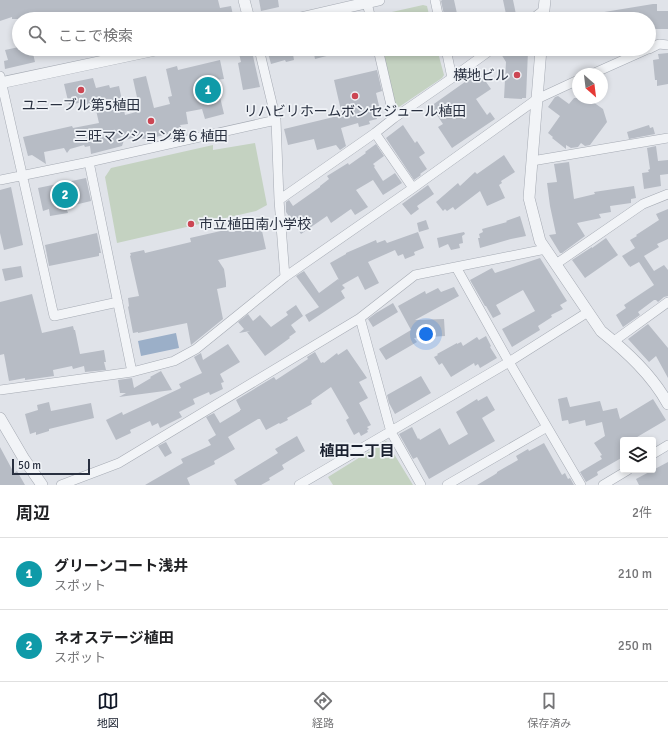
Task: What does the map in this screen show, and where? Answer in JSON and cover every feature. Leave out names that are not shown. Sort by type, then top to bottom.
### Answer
[{"type":"street","points":[[244,0],[247,12]]},
{"type":"street","points":[[327,12],[379,0]]},
{"type":"street","points":[[435,0],[438,12]]},
{"type":"street","points":[[367,3],[369,12]]},
{"type":"street","points":[[656,46],[659,44],[668,45]]},
{"type":"street","points":[[118,302],[54,316],[0,81],[125,56]]},
{"type":"street","points":[[261,56],[276,120],[279,200],[285,277]]},
{"type":"street","points":[[380,56],[394,118]]},
{"type":"street","points":[[447,56],[452,78]]},
{"type":"street","points":[[279,200],[482,56]]},
{"type":"street","points":[[540,56],[529,198],[540,241],[602,331],[645,371],[668,404]]},
{"type":"street","points":[[606,68],[633,56]]},
{"type":"street","points":[[0,390],[132,372],[174,361],[196,350],[285,277],[537,99],[572,83]]},
{"type":"street","points":[[0,180],[89,162],[276,120]]},
{"type":"street","points":[[375,133],[413,188]]},
{"type":"street","points":[[532,160],[668,138]]},
{"type":"street","points":[[89,162],[132,372]]},
{"type":"street","points":[[556,264],[644,204],[668,194]]},
{"type":"street","points":[[61,485],[119,463],[360,318],[415,275],[546,249]]},
{"type":"street","points":[[456,267],[509,362],[581,485]]},
{"type":"street","points":[[614,341],[668,302]]},
{"type":"street","points":[[300,485],[509,362],[588,312]]},
{"type":"street","points":[[360,318],[391,432],[421,485]]},
{"type":"street","points":[[0,418],[24,459],[42,485]]},
{"type":"street","points":[[447,485],[547,427]]},
{"type":"street","points":[[656,452],[668,445]]},
{"type":"street","points":[[603,485],[623,473]]},
{"type":"green space","points":[[423,5],[427,6],[428,12],[392,12]]},
{"type":"green space","points":[[384,56],[439,56],[444,75],[442,78],[399,107],[395,106]]},
{"type":"green space","points":[[255,143],[267,205],[256,211],[117,243],[105,177],[111,168],[213,145],[213,150]]},
{"type":"green space","points":[[386,441],[413,485],[333,485],[328,477]]},
{"type":"water","points":[[176,333],[179,348],[141,356],[138,341]]},
{"type":"building","points":[[0,0],[218,0],[220,8],[231,6],[232,12],[12,12],[12,17],[0,21]]},
{"type":"building","points":[[259,0],[278,0],[279,7],[261,11]]},
{"type":"building","points":[[454,0],[457,12],[443,12],[441,1]]},
{"type":"building","points":[[503,0],[513,0],[516,12],[506,12]]},
{"type":"building","points":[[657,4],[657,11],[668,11],[668,29],[656,29],[656,12],[604,12]]},
{"type":"building","points":[[12,48],[12,56],[34,56],[35,62],[5,69],[4,61],[8,60],[5,50]]},
{"type":"building","points":[[668,53],[668,84],[657,86],[653,60],[659,59],[658,54]]},
{"type":"building","points":[[240,56],[253,56],[260,87],[243,90],[238,63],[241,62]]},
{"type":"building","points":[[269,56],[293,56],[294,60],[286,62],[285,60],[271,64]]},
{"type":"building","points":[[314,56],[327,56],[315,59]]},
{"type":"building","name":"横地ビル","points":[[502,56],[528,56],[526,98],[504,98],[506,62]]},
{"type":"building","points":[[220,60],[224,79],[216,80],[224,114],[205,119],[202,109],[186,112],[188,124],[180,125],[181,127],[168,132],[169,134],[147,139],[133,138],[124,140],[122,146],[91,154],[90,146],[85,147],[84,145],[70,149],[67,153],[64,148],[44,152],[46,164],[32,155],[28,156],[23,137],[72,126],[73,128],[99,123],[95,106],[87,108],[84,106],[83,102],[69,105],[64,84],[93,78],[96,88],[109,85],[110,88],[119,86],[125,115],[140,111],[133,79],[146,76],[154,108],[170,104],[168,97],[172,96],[166,69],[177,66],[178,70]]},
{"type":"building","points":[[377,70],[382,91],[376,93],[380,110],[375,112],[377,119],[369,121],[370,124],[359,127],[358,123],[341,128],[346,146],[340,150],[336,145],[317,150],[314,139],[288,145],[284,129],[342,115],[334,80]]},
{"type":"building","points":[[479,72],[491,89],[476,99],[487,115],[490,112],[495,119],[452,148],[438,127],[443,124],[431,106]]},
{"type":"building","points":[[558,96],[569,104],[572,100],[572,104],[596,104],[603,109],[607,122],[590,145],[585,146],[581,143],[578,147],[571,148],[566,145],[566,149],[548,133],[560,116],[548,107],[555,97]]},
{"type":"building","points":[[403,125],[415,143],[417,141],[425,153],[419,157],[427,169],[414,180],[386,138]]},
{"type":"building","points":[[649,125],[650,128],[653,127],[655,134],[629,139],[627,132]]},
{"type":"building","points":[[376,144],[384,156],[373,164],[383,181],[395,173],[402,183],[383,195],[373,180],[356,190],[368,207],[355,215],[351,209],[331,223],[327,216],[301,234],[286,212],[286,202],[289,200],[293,206],[320,187],[329,179],[327,176],[348,163],[349,165]]},
{"type":"building","points":[[656,146],[658,161],[668,160],[668,174],[660,175],[661,186],[644,189],[642,173],[649,172],[648,170],[650,169],[647,148]]},
{"type":"building","points":[[504,155],[515,172],[501,181],[502,183],[499,185],[505,198],[487,206],[480,191],[455,210],[453,207],[447,211],[445,209],[443,211],[436,202],[458,183],[460,186],[475,172],[477,174]]},
{"type":"building","points":[[569,162],[574,199],[595,194],[594,192],[634,186],[636,198],[631,199],[631,203],[610,206],[611,212],[599,214],[601,218],[577,223],[585,236],[560,253],[549,235],[556,234],[547,183],[557,182],[554,164]]},
{"type":"building","points":[[86,178],[91,201],[66,207],[68,213],[50,216],[49,209],[43,211],[38,188]]},
{"type":"building","points":[[428,185],[434,194],[417,206],[419,209],[411,215],[402,204]]},
{"type":"building","points":[[11,187],[23,245],[4,250],[0,233],[0,190]]},
{"type":"building","points":[[668,209],[668,239],[657,244],[659,247],[644,256],[654,271],[664,265],[668,270],[668,296],[664,297],[658,302],[654,300],[638,312],[640,315],[623,327],[616,315],[626,308],[624,305],[654,285],[639,262],[630,267],[622,256],[635,248],[630,240],[659,220],[656,214]]},
{"type":"building","points":[[520,216],[526,236],[480,248],[478,238],[480,238],[479,234],[483,232],[482,229],[507,222],[506,221]]},
{"type":"building","points":[[426,220],[429,229],[419,232],[417,223]]},
{"type":"building","points":[[260,222],[266,249],[218,260],[224,269],[226,282],[226,287],[217,289],[223,319],[191,345],[187,323],[133,333],[128,307],[128,298],[139,296],[130,253],[144,250],[145,253],[191,242],[190,238]]},
{"type":"building","points":[[418,232],[424,248],[414,252],[415,255],[405,259],[403,254],[398,256],[395,250],[368,262],[379,283],[365,290],[358,276],[342,285],[345,288],[341,291],[345,298],[309,322],[305,315],[319,307],[296,276],[304,271],[319,293],[338,279],[339,280],[330,263],[346,253],[376,240],[377,243],[385,240],[387,243]]},
{"type":"building","points":[[464,232],[465,234],[462,236],[463,243],[459,244],[460,248],[451,250],[448,244],[439,248],[437,238]]},
{"type":"building","points":[[97,233],[101,253],[99,253],[99,256],[49,266],[45,245]]},
{"type":"building","points":[[606,238],[618,255],[585,278],[572,260]]},
{"type":"building","points":[[540,258],[567,301],[560,305],[563,309],[551,315],[552,317],[538,326],[540,330],[512,347],[502,329],[535,311],[523,290],[496,305],[501,314],[493,318],[470,280],[492,268],[495,273]]},
{"type":"building","points":[[21,266],[23,277],[5,281],[2,269]]},
{"type":"building","points":[[454,287],[459,296],[415,320],[444,319],[445,336],[414,338],[417,342],[386,360],[379,349],[411,330],[398,306],[425,291],[426,294],[438,288],[441,292]]},
{"type":"building","points":[[32,294],[42,333],[73,326],[80,354],[104,350],[106,370],[85,372],[84,366],[73,369],[72,366],[53,370],[54,376],[25,380],[25,378],[9,381],[4,354],[0,355],[0,302]]},
{"type":"building","points":[[393,303],[398,312],[373,327],[368,319]]},
{"type":"building","points":[[296,305],[303,316],[291,325],[296,332],[265,356],[247,332],[250,331],[239,333],[244,329],[238,322],[248,314],[253,321],[260,315],[271,327],[288,315],[286,312]]},
{"type":"building","points":[[648,324],[668,348],[668,378],[656,356],[649,362],[628,339]]},
{"type":"building","points":[[486,336],[491,346],[490,347],[497,358],[480,368],[478,364],[475,366],[474,363],[451,377],[442,363],[439,365],[434,357],[457,343],[461,342],[463,346],[477,337],[479,340]]},
{"type":"building","points":[[228,344],[240,362],[220,374],[224,382],[221,383],[223,389],[210,395],[209,392],[193,399],[195,404],[179,412],[182,417],[160,428],[158,423],[152,426],[150,421],[130,430],[131,433],[116,440],[106,420],[122,412],[123,415],[181,388],[179,384],[202,373],[194,357],[201,353],[203,360]]},
{"type":"building","points":[[347,349],[367,378],[359,382],[368,398],[359,403],[371,425],[367,427],[369,429],[367,430],[368,432],[361,436],[359,432],[354,435],[346,420],[349,418],[331,387],[311,401],[312,404],[287,418],[288,420],[280,424],[279,423],[266,430],[260,419],[258,419],[228,437],[235,449],[214,461],[215,464],[187,478],[190,485],[145,485],[183,463],[181,459],[211,445],[208,440],[216,435],[206,417],[214,413],[220,423],[241,410],[236,400],[274,377],[276,380],[308,359],[307,357],[315,352],[321,363],[324,363],[337,353],[338,355]]},
{"type":"building","points":[[161,371],[172,390],[119,397],[126,393],[120,393],[118,380],[132,378],[134,388]]},
{"type":"building","points":[[421,376],[431,393],[395,414],[389,403],[387,395]]},
{"type":"building","points":[[487,396],[495,410],[482,418],[495,441],[429,479],[417,457],[413,459],[399,434],[412,427],[420,440],[440,428],[449,445],[468,434],[456,412],[477,399],[478,401]]},
{"type":"building","points":[[567,397],[570,407],[600,401],[603,411],[617,408],[620,419],[653,399],[666,420],[637,437],[620,437],[620,459],[597,472],[598,475],[586,482],[580,472],[602,459],[600,456],[602,455],[594,443],[605,436],[602,422],[586,426],[585,420],[569,424],[568,420],[562,421],[558,399]]},
{"type":"building","points":[[49,402],[51,411],[91,403],[94,418],[49,429],[49,431],[36,435],[36,432],[30,434],[25,414],[38,410],[37,405]]},
{"type":"building","points":[[297,436],[305,451],[282,465],[284,469],[261,485],[237,485],[234,480],[278,453],[275,449]]},
{"type":"building","points":[[166,442],[172,453],[165,457],[158,446]]},
{"type":"building","points":[[544,443],[562,475],[565,473],[574,485],[477,485],[518,460],[516,456],[528,449],[529,451]]},
{"type":"building","points":[[0,447],[14,473],[17,471],[25,485],[0,485]]},
{"type":"building","points":[[668,462],[668,485],[639,485],[636,479],[647,473],[656,473],[656,468]]},
{"type":"place","name":"横地ビル","points":[[517,75]]},
{"type":"place","name":"ユニーブル第5植田","points":[[81,90]]},
{"type":"place","name":"グリーンコート浅井","points":[[208,90]]},
{"type":"place","name":"リハビリホームボンセジュール植田","points":[[355,96]]},
{"type":"place","name":"三旺マンション第６植田","points":[[151,121]]},
{"type":"place","name":"ネオステージ植田","points":[[65,195]]},
{"type":"place","name":"市立植田南小学校","points":[[191,224]]},
{"type":"district","name":"植田二丁目","points":[[357,451]]}]
